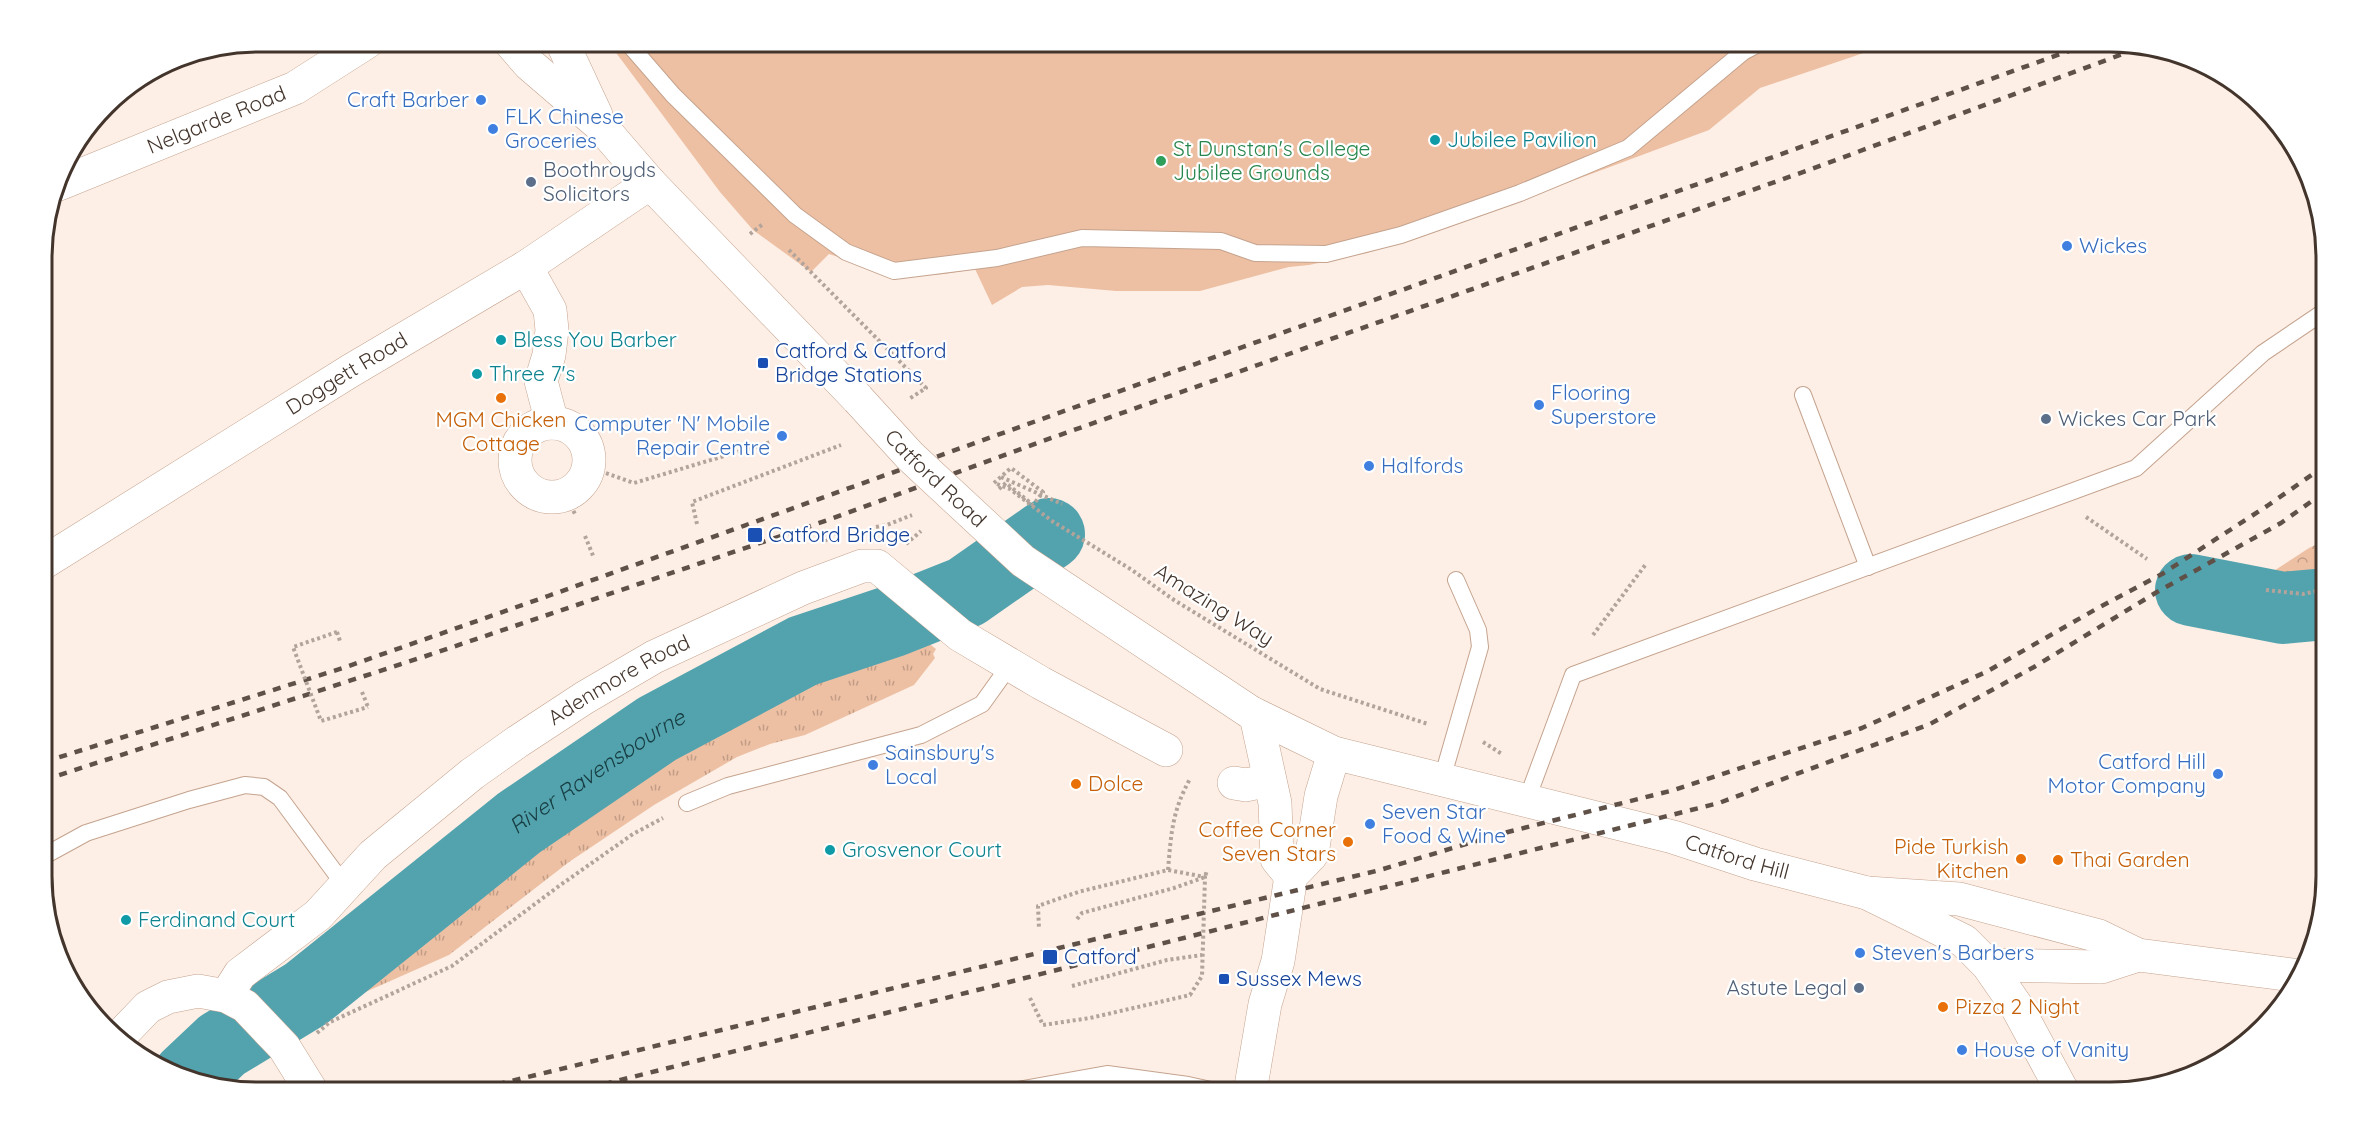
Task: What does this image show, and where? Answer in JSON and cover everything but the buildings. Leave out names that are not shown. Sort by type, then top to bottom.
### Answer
[{"type":"main road","name":"Nelgarde Road","points":[[68,180],[295,88],[351,53]]},
{"type":"main road","name":"Catford Road","points":[[519,53],[529,64],[600,125],[650,183],[917,463],[1023,561],[1253,714],[1334,753]]},
{"type":"main road","name":"Catford Road","points":[[567,53],[600,125]]},
{"type":"main road","name":"Doggett Road","points":[[53,557],[350,371],[526,267],[650,183]]},
{"type":"main road","points":[[526,267],[550,310],[552,330],[549,355],[541,381],[552,423]]},
{"type":"main road","points":[[552,423],[565,425],[584,441],[589,466],[570,505],[554,497],[532,492],[517,474],[515,463],[520,440],[539,425],[552,423]]},
{"type":"main road","name":"Adenmore Road","points":[[235,1001],[240,974],[318,915],[373,855],[472,774],[584,698],[654,657],[803,588],[862,566],[877,566],[960,635],[1010,665],[1166,750]]},
{"type":"main road","points":[[1253,714],[1275,803],[1277,859],[1291,876]]},
{"type":"main road","points":[[1252,1081],[1265,1004],[1278,961],[1291,876],[1312,854],[1321,796],[1334,753]]},
{"type":"main road","name":"Catford Hill","points":[[1334,753],[1673,837],[1755,864],[1867,893],[1959,899],[2099,936],[2138,955],[2291,975]]},
{"type":"main road","points":[[1234,783],[1246,784],[1269,780]]},
{"type":"main road","points":[[1867,893],[1964,941],[1988,965],[2017,1007],[2057,1081]]},
{"type":"main road","name":"Catford Hill","points":[[1988,965],[2101,968],[2138,955]]},
{"type":"main road","points":[[124,1031],[148,1006],[168,997],[198,991],[235,1001],[286,1052],[305,1082]]},
{"type":"lane","points":[[637,53],[674,95],[795,215],[846,252],[894,270],[997,258],[1082,238],[1221,241],[1256,253],[1326,254],[1401,235],[1520,193],[1628,148],[1743,52]]},
{"type":"lane","points":[[1526,802],[1573,675],[2136,468],[2263,353],[2316,317]]},
{"type":"lane","points":[[1803,395],[1868,567]]},
{"type":"lane","points":[[1442,779],[1480,647],[1478,630],[1456,580]]},
{"type":"lane","points":[[687,803],[728,786],[921,735],[982,704],[1010,665]]},
{"type":"lane","points":[[52,852],[86,833],[189,800],[245,785],[264,787],[280,798],[326,857],[345,886]]},
{"type":"lane","points":[[1065,1082],[1107,1074],[1162,1082]]},
{"type":"path","points":[[747,236],[763,224],[771,232]]},
{"type":"path","points":[[788,248],[926,388],[903,403]]},
{"type":"path","points":[[589,466],[634,483],[771,442]]},
{"type":"path","points":[[697,524],[692,502],[841,445]]},
{"type":"path","points":[[996,492],[1006,483],[1033,506],[1043,492],[1011,468],[1001,477],[1062,504]]},
{"type":"path","name":"Amazing Way","points":[[1001,477],[994,483],[1011,489],[1052,520],[1132,570],[1174,600],[1320,689],[1431,725]]},
{"type":"path","points":[[2078,512],[2147,559]]},
{"type":"path","points":[[911,540],[921,531]]},
{"type":"path","points":[[585,536],[594,558]]},
{"type":"path","points":[[1588,642],[1646,564]]},
{"type":"path","points":[[2266,590],[2303,594],[2316,591]]},
{"type":"path","points":[[340,641],[337,632],[293,647],[321,721],[368,707],[362,692]]},
{"type":"path","points":[[1480,740],[1502,754]]},
{"type":"path","points":[[1168,870],[1170,837],[1177,803],[1192,775]]},
{"type":"path","points":[[286,1052],[330,1022],[452,966],[475,951],[516,917],[633,834],[687,803]]},
{"type":"path","points":[[1039,928],[1038,906],[1078,892],[1168,870],[1205,877]]},
{"type":"path","points":[[1030,998],[1043,1025],[1090,1018],[1190,995],[1202,976],[1207,870]]},
{"type":"path","points":[[1077,919],[1082,913],[1205,877]]},
{"type":"path","points":[[1072,986],[1188,956],[1202,955]]},
{"type":"green space","name":"St Dunstan's College Jubilee Grounds","points":[[1866,52],[1760,88],[1709,130],[1452,226],[1367,253],[1289,267],[1200,291],[1116,291],[1048,285],[1022,287],[992,305],[975,269],[920,275],[874,267],[829,254],[811,272],[753,230],[720,192],[616,53]]},
{"type":"green space","points":[[2316,545],[2316,628],[2283,630],[2189,626]]},
{"type":"green space","points":[[912,630],[936,649],[933,654],[935,658],[914,685],[805,735],[770,744],[737,757],[654,805],[569,862],[449,955],[327,1009],[333,996],[392,954],[511,854],[650,759],[722,719],[889,646]]},
{"type":"waterway","name":"River Ravensbourne","points":[[195,1071],[222,1045],[306,994],[519,823],[657,729],[803,651],[893,621],[966,592],[1049,534]]},
{"type":"waterway","name":"River Ravensbourne","points":[[2191,590],[2283,608],[2316,605]]},
{"type":"railway","points":[[52,759],[343,668],[548,596],[2066,52]]},
{"type":"railway","points":[[52,777],[426,656],[828,520],[1040,442],[1806,171],[2125,53]]},
{"type":"railway","points":[[508,1082],[1380,870],[1496,835],[1674,790],[1862,728],[1986,672],[2162,574],[2316,472]]},
{"type":"railway","points":[[613,1082],[1719,803],[1930,724],[2034,667],[2157,592],[2281,523],[2316,498]]},
{"type":"place","name":"Craft Barber","points":[[481,100]]},
{"type":"place","name":"FLK Chinese Groceries","points":[[493,129]]},
{"type":"place","name":"Jubilee Pavilion","points":[[1435,140]]},
{"type":"place","name":"St Dunstan's College Jubilee Grounds","points":[[1161,161]]},
{"type":"place","name":"Boothroyds Solicitors","points":[[531,182]]},
{"type":"place","name":"Wickes","points":[[2067,246]]},
{"type":"place","name":"Bless You Barber","points":[[501,340]]},
{"type":"place","name":"Catford & Catford Bridge Stations","points":[[763,363]]},
{"type":"place","name":"Three 7's","points":[[477,374]]},
{"type":"place","name":"MGM Chicken Cottage","points":[[501,398]]},
{"type":"place","name":"Flooring Superstore","points":[[1539,405]]},
{"type":"place","name":"Wickes Car Park","points":[[2046,419]]},
{"type":"place","name":"Computer 'N' Mobile Repair Centre","points":[[782,436]]},
{"type":"place","name":"Halfords","points":[[1369,466]]},
{"type":"place","name":"Catford Bridge","points":[[755,535]]},
{"type":"place","name":"Sainsbury's Local","points":[[873,765]]},
{"type":"place","name":"Catford Hill Motor Company","points":[[2218,774]]},
{"type":"place","name":"Dolce","points":[[1076,784]]},
{"type":"place","name":"Seven Star Food & Wine","points":[[1370,824]]},
{"type":"place","name":"Coffee Corner Seven Stars","points":[[1348,842]]},
{"type":"place","name":"Grosvenor Court","points":[[830,850]]},
{"type":"place","name":"Pide Turkish Kitchen","points":[[2021,859]]},
{"type":"place","name":"Thai Garden","points":[[2058,860]]},
{"type":"place","name":"Ferdinand Court","points":[[126,920]]},
{"type":"place","name":"Steven's Barbers","points":[[1860,953]]},
{"type":"place","name":"Catford","points":[[1050,957]]},
{"type":"place","name":"Sussex Mews","points":[[1224,979]]},
{"type":"place","name":"Astute Legal","points":[[1859,988]]},
{"type":"place","name":"Pizza 2 Night","points":[[1943,1007]]},
{"type":"place","name":"House of Vanity","points":[[1962,1050]]}]
